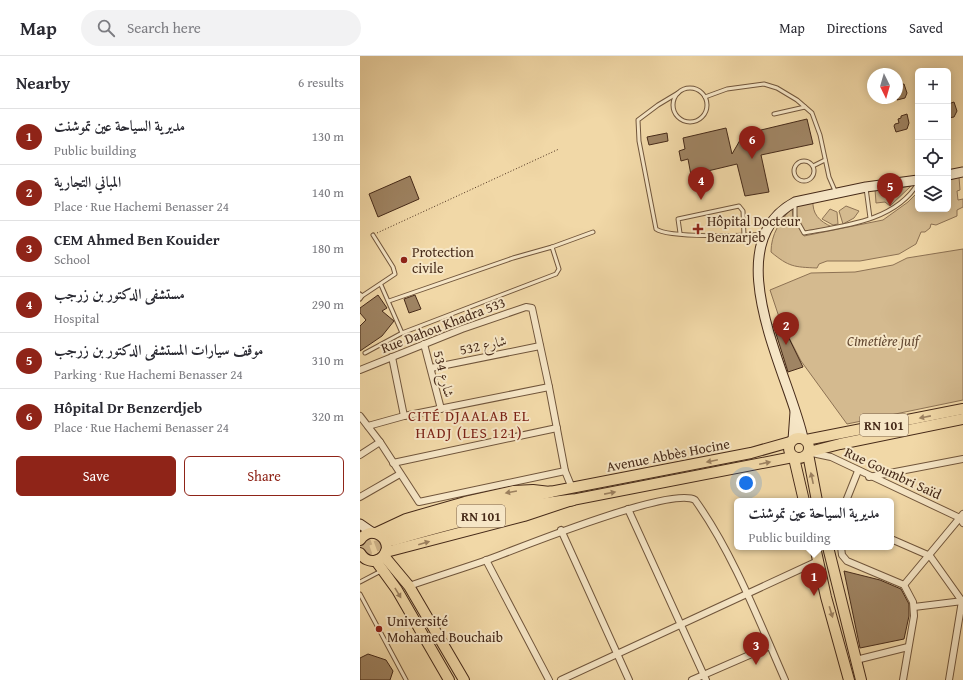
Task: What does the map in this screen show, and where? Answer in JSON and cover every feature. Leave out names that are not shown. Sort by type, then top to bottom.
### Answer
[{"type":"highway","name":"RN 101","points":[[550,492],[445,514],[392,536],[542,503],[572,500]]},
{"type":"main road","points":[[951,174],[963,172]]},
{"type":"main road","points":[[798,440],[795,411],[776,358],[763,313],[759,260],[760,246],[765,234],[775,217],[795,202],[866,187],[915,180]]},
{"type":"main road","name":"RN 101","points":[[798,440],[963,409]]},
{"type":"main road","name":"RN 101","points":[[808,453],[840,444],[963,419]]},
{"type":"main road","points":[[798,440],[809,446],[808,453],[816,498]]},
{"type":"main road","points":[[798,440],[788,448],[793,457],[803,498]]},
{"type":"main road","name":"Avenue Abbès Hocine","points":[[361,536],[375,533],[406,519],[465,502],[514,491],[533,490],[550,492],[751,453],[798,440]]},
{"type":"main road","points":[[793,457],[802,458],[808,453]]},
{"type":"main road","name":"Avenue Abbès Hocine","points":[[360,567],[379,557],[524,516],[572,500],[745,468],[793,457]]},
{"type":"main road","points":[[360,524],[386,540],[379,557],[383,571],[397,590],[449,680]]},
{"type":"main road","points":[[816,550],[849,680]]},
{"type":"main road","points":[[829,550],[861,680]]},
{"type":"main road","points":[[360,553],[364,558],[379,557],[409,586],[464,680]]},
{"type":"street","name":"Rue Dahou Khadra 533","points":[[360,370],[424,344],[526,307],[532,308],[540,346]]},
{"type":"street","name":"534 شارع","points":[[424,344],[441,409]]},
{"type":"street","name":"532 شارع","points":[[431,368],[540,346]]},
{"type":"street","points":[[540,346],[566,473],[572,488]]},
{"type":"street","points":[[392,357],[404,416]]},
{"type":"street","points":[[368,426],[404,416],[549,387]]},
{"type":"street","points":[[360,416],[380,442],[419,502],[566,473]]},
{"type":"street","points":[[393,463],[557,428]]},
{"type":"street","points":[[360,455],[380,442]]},
{"type":"street","name":"Rue Goumbri Saïd","points":[[808,453],[830,457],[858,472],[962,518]]},
{"type":"street","points":[[869,477],[963,459]]},
{"type":"street","points":[[847,498],[858,472]]},
{"type":"street","points":[[360,497],[400,474]]},
{"type":"street","points":[[409,586],[486,560],[561,530],[628,509],[690,497],[695,500],[713,528],[747,594],[785,680]]},
{"type":"street","points":[[628,509],[705,677]]},
{"type":"street","points":[[904,585],[962,518]]},
{"type":"street","points":[[561,530],[629,680]]},
{"type":"street","points":[[894,540],[930,556],[963,601],[950,680]]},
{"type":"street","points":[[841,550],[842,555],[846,562],[904,585],[914,607],[902,680]]},
{"type":"street","points":[[831,558],[842,555]]},
{"type":"street","points":[[486,560],[549,680]]},
{"type":"street","points":[[561,680],[818,561]]},
{"type":"street","points":[[914,607],[963,601]]},
{"type":"street","points":[[692,680],[705,677],[770,646]]},
{"type":"street","points":[[856,660],[908,647]]},
{"type":"lane","points":[[705,97],[726,88],[764,84],[777,88],[805,107],[812,113],[820,134],[829,177],[836,193]]},
{"type":"lane","points":[[678,93],[674,102],[676,113],[679,118],[690,122],[696,121],[705,113],[707,102],[702,92],[693,88],[687,88],[678,93],[642,116],[638,120],[638,128],[656,229],[665,232],[744,236],[765,234]]},
{"type":"lane","points":[[774,114],[805,107]]},
{"type":"lane","points":[[812,166],[825,160]]},
{"type":"lane","points":[[805,161],[812,166],[812,176],[807,180],[798,178],[794,173],[794,167],[799,162],[805,161]]},
{"type":"lane","points":[[866,187],[870,218]]},
{"type":"lane","points":[[795,202],[795,217],[804,233],[860,223],[895,207],[915,188]]},
{"type":"lane","points":[[680,233],[678,219],[739,206],[743,210],[744,236]]},
{"type":"lane","points":[[389,301],[594,232]]},
{"type":"lane","points":[[361,296],[394,276],[394,272],[373,235]]},
{"type":"lane","points":[[365,353],[402,333],[556,274],[559,270],[552,247]]},
{"type":"lane","points":[[381,285],[402,333]]},
{"type":"lane","points":[[360,582],[383,571]]},
{"type":"lane","points":[[360,594],[406,680]]},
{"type":"path","points":[[373,235],[558,149]]},
{"type":"green space","points":[[959,177],[960,190],[957,191],[958,200],[963,199],[963,207],[957,210],[957,216],[936,225],[931,224],[930,228],[925,232],[921,232],[916,244],[899,254],[860,261],[827,261],[819,264],[817,268],[792,265],[783,261],[771,252],[774,234],[792,208],[793,217],[804,236],[883,220],[908,202],[915,195],[915,212],[951,212],[951,178]]},
{"type":"green space","points":[[911,186],[890,206],[885,202],[876,203],[875,189],[882,188],[884,190]]},
{"type":"green space","points":[[813,200],[815,213],[817,216],[820,220],[832,227],[805,231],[799,222],[796,213],[797,206]]},
{"type":"green space","points":[[846,206],[859,211],[854,218],[843,224],[839,211]]},
{"type":"green space","points":[[830,209],[837,212],[838,224],[833,225],[822,219]]},
{"type":"green space","name":"Cimetière juif","points":[[963,249],[963,400],[847,424],[801,361],[780,320],[770,290],[811,273],[855,272],[893,265],[907,258]]},
{"type":"building","points":[[903,84],[907,93],[905,98],[903,98]]},
{"type":"building","points":[[954,102],[957,111],[954,117],[951,118],[951,104]]},
{"type":"building","points":[[907,114],[909,123],[907,129],[896,132],[894,126],[895,124],[899,123],[898,119]]},
{"type":"building","points":[[807,119],[813,144],[761,155],[769,192],[745,196],[737,164],[691,175],[688,159],[681,161],[679,151],[685,149],[683,138],[726,128],[732,154],[743,135],[755,142],[762,141],[761,130]]},
{"type":"building","points":[[667,133],[668,141],[649,145],[647,137]]},
{"type":"building","points":[[410,176],[419,199],[378,217],[369,194]]},
{"type":"building","points":[[378,295],[387,308],[382,311],[394,321],[382,336],[360,351],[360,326],[366,320],[360,313],[360,308]]},
{"type":"building","points":[[415,295],[421,309],[409,313],[404,299]]},
{"type":"building","points":[[780,320],[803,367],[788,372],[773,324]]},
{"type":"building","points":[[844,571],[880,580],[901,589],[909,604],[909,616],[904,639],[860,648]]},
{"type":"building","points":[[368,654],[386,660],[393,671],[390,680],[360,680],[360,658]]},
{"type":"tunnel","points":[[360,543],[388,533]]},
{"type":"tunnel","points":[[360,552],[393,540]]},
{"type":"place","name":"Hôpital Dr Benzerdjeb","points":[[752,159]]},
{"type":"place","name":"مستشفى الدكتور بن زرجب","points":[[701,200]]},
{"type":"place","name":"موقف سيارات المستشفى الدكتور بن زرجب","points":[[890,206]]},
{"type":"place","name":"Hôpital Docteur Benzarjeb","points":[[698,229]]},
{"type":"place","name":"Protection civile","points":[[404,260]]},
{"type":"place","name":"المباني التجارية","points":[[786,345]]},
{"type":"place","name":"مديرية السياحة عين تموشنت","points":[[814,596]]},
{"type":"place","name":"Université Mohamed Bouchaib","points":[[379,629]]},
{"type":"place","name":"CEM Ahmed Ben Kouider","points":[[756,665]]},
{"type":"district","name":"CITÉ DJAALAB EL HADJ (LES 121)","points":[[469,424]]}]
